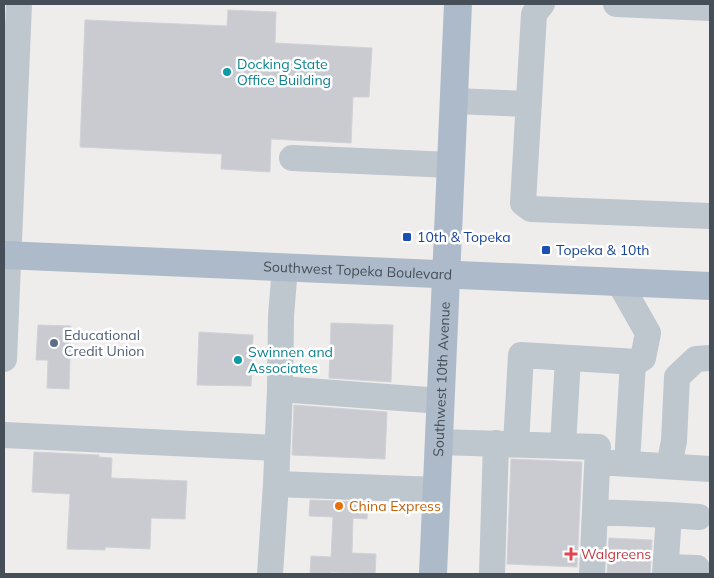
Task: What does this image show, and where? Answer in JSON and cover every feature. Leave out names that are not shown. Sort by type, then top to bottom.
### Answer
[{"type":"main road","name":"Southwest 10th Avenue","points":[[433,574],[458,4]]},
{"type":"main road","name":"Southwest Topeka Boulevard","points":[[6,255],[710,286]]},
{"type":"street","points":[[4,359],[10,80],[19,4]]},
{"type":"street","points":[[542,4],[534,14],[523,203],[531,208],[710,216]]},
{"type":"street","points":[[616,4],[695,6]]},
{"type":"street","points":[[454,101],[529,104]]},
{"type":"street","points":[[292,158],[451,165]]},
{"type":"street","points":[[270,574],[276,484],[281,316],[285,267]]},
{"type":"street","points":[[492,574],[506,444],[521,355],[633,362],[643,358],[648,333],[620,282]]},
{"type":"street","points":[[563,446],[568,358]]},
{"type":"street","points":[[669,466],[674,441],[677,377],[696,359],[710,358]]},
{"type":"street","points":[[628,456],[633,362]]},
{"type":"street","points":[[280,389],[441,401]]},
{"type":"street","points":[[4,435],[277,448]]},
{"type":"street","points":[[439,442],[563,446],[598,455],[628,456],[669,466],[710,469]]},
{"type":"street","points":[[592,574],[598,455]]},
{"type":"street","points":[[276,484],[437,490]]},
{"type":"street","points":[[595,512],[699,517]]},
{"type":"street","points":[[669,515],[666,570],[697,568]]},
{"type":"building","name":"Docking State Office Building","points":[[228,10],[276,12],[275,43],[372,48],[369,97],[353,97],[351,143],[271,139],[270,172],[221,169],[222,154],[80,147],[85,20],[227,26]]},
{"type":"building","points":[[331,323],[393,325],[391,382],[329,378]]},
{"type":"building","name":"Educational Credit Union","points":[[38,325],[71,326],[69,389],[47,388],[48,360],[36,360]]},
{"type":"building","points":[[199,332],[253,335],[251,386],[197,385]]},
{"type":"building","points":[[294,405],[387,412],[385,459],[292,455]]},
{"type":"building","points":[[34,452],[99,455],[99,457],[112,458],[111,478],[187,481],[185,519],[151,518],[150,549],[105,547],[105,550],[67,549],[70,494],[32,492]]},
{"type":"building","name":"Walgreens","points":[[511,459],[582,462],[577,567],[507,564]]},
{"type":"building","points":[[310,500],[368,502],[367,519],[353,518],[352,553],[376,554],[375,574],[331,572],[331,574],[310,574],[311,556],[331,557],[333,517],[309,516]]},
{"type":"building","points":[[609,538],[652,540],[650,574],[607,574]]},
{"type":"place","name":"Docking State Office Building","points":[[227,72]]},
{"type":"place","name":"10th & Topeka","points":[[407,237]]},
{"type":"place","name":"Topeka & 10th","points":[[546,250]]},
{"type":"place","name":"Educational Credit Union","points":[[54,343]]},
{"type":"place","name":"Swinnen and Associates","points":[[238,360]]},
{"type":"place","name":"China Express","points":[[339,506]]},
{"type":"place","name":"Walgreens","points":[[571,554]]}]
